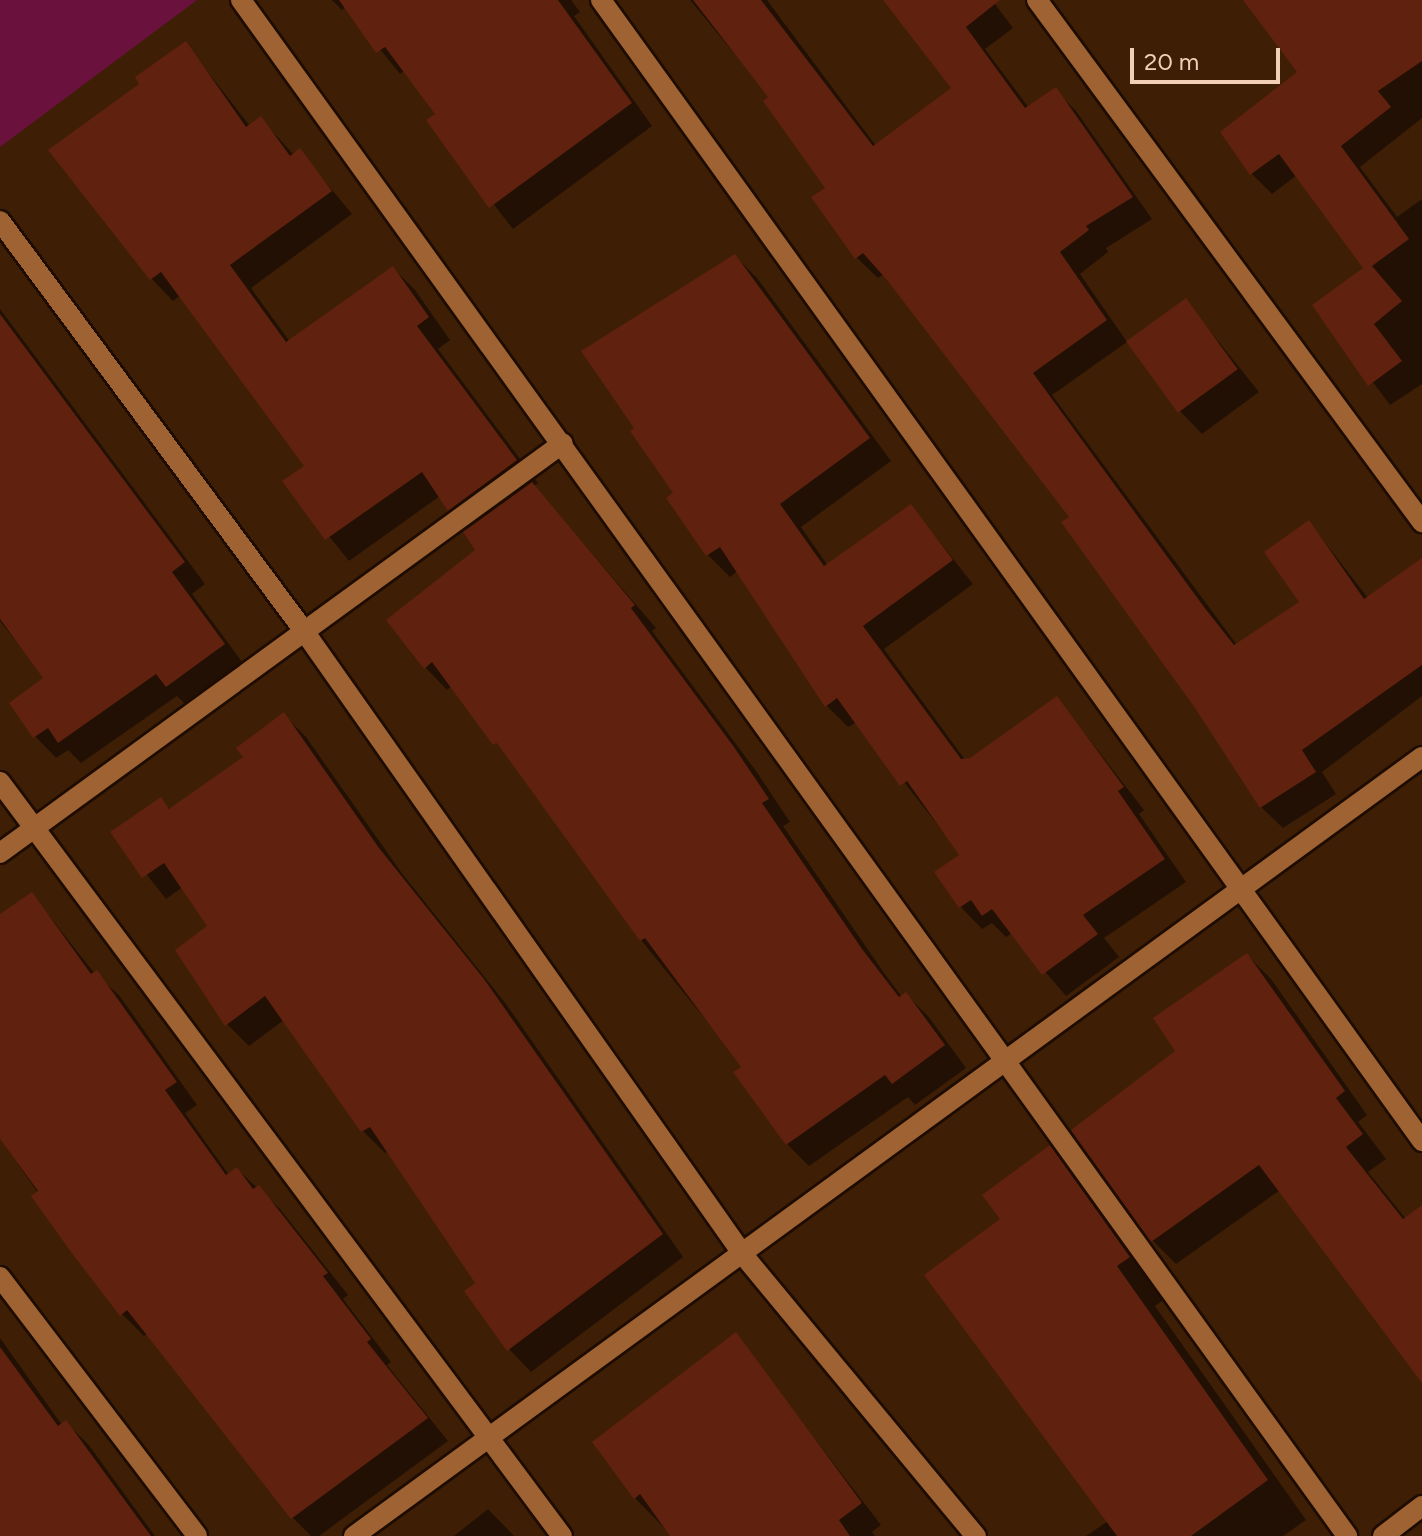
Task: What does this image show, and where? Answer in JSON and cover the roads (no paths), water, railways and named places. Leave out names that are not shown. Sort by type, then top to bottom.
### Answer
[{"type":"street","points":[[241,0],[563,443],[1347,1536]]},
{"type":"street","points":[[601,0],[1422,1141]]},
{"type":"street","points":[[1037,0],[1422,522]]},
{"type":"street","points":[[0,221],[304,631],[744,1256],[976,1536]]},
{"type":"street","points":[[0,853],[563,443]]},
{"type":"street","points":[[354,1536],[744,1256],[1005,1059],[1422,757]]},
{"type":"street","points":[[0,782],[562,1536]]},
{"type":"street","points":[[0,1277],[197,1536]]},
{"type":"street","points":[[1383,1536],[1422,1506]]}]
